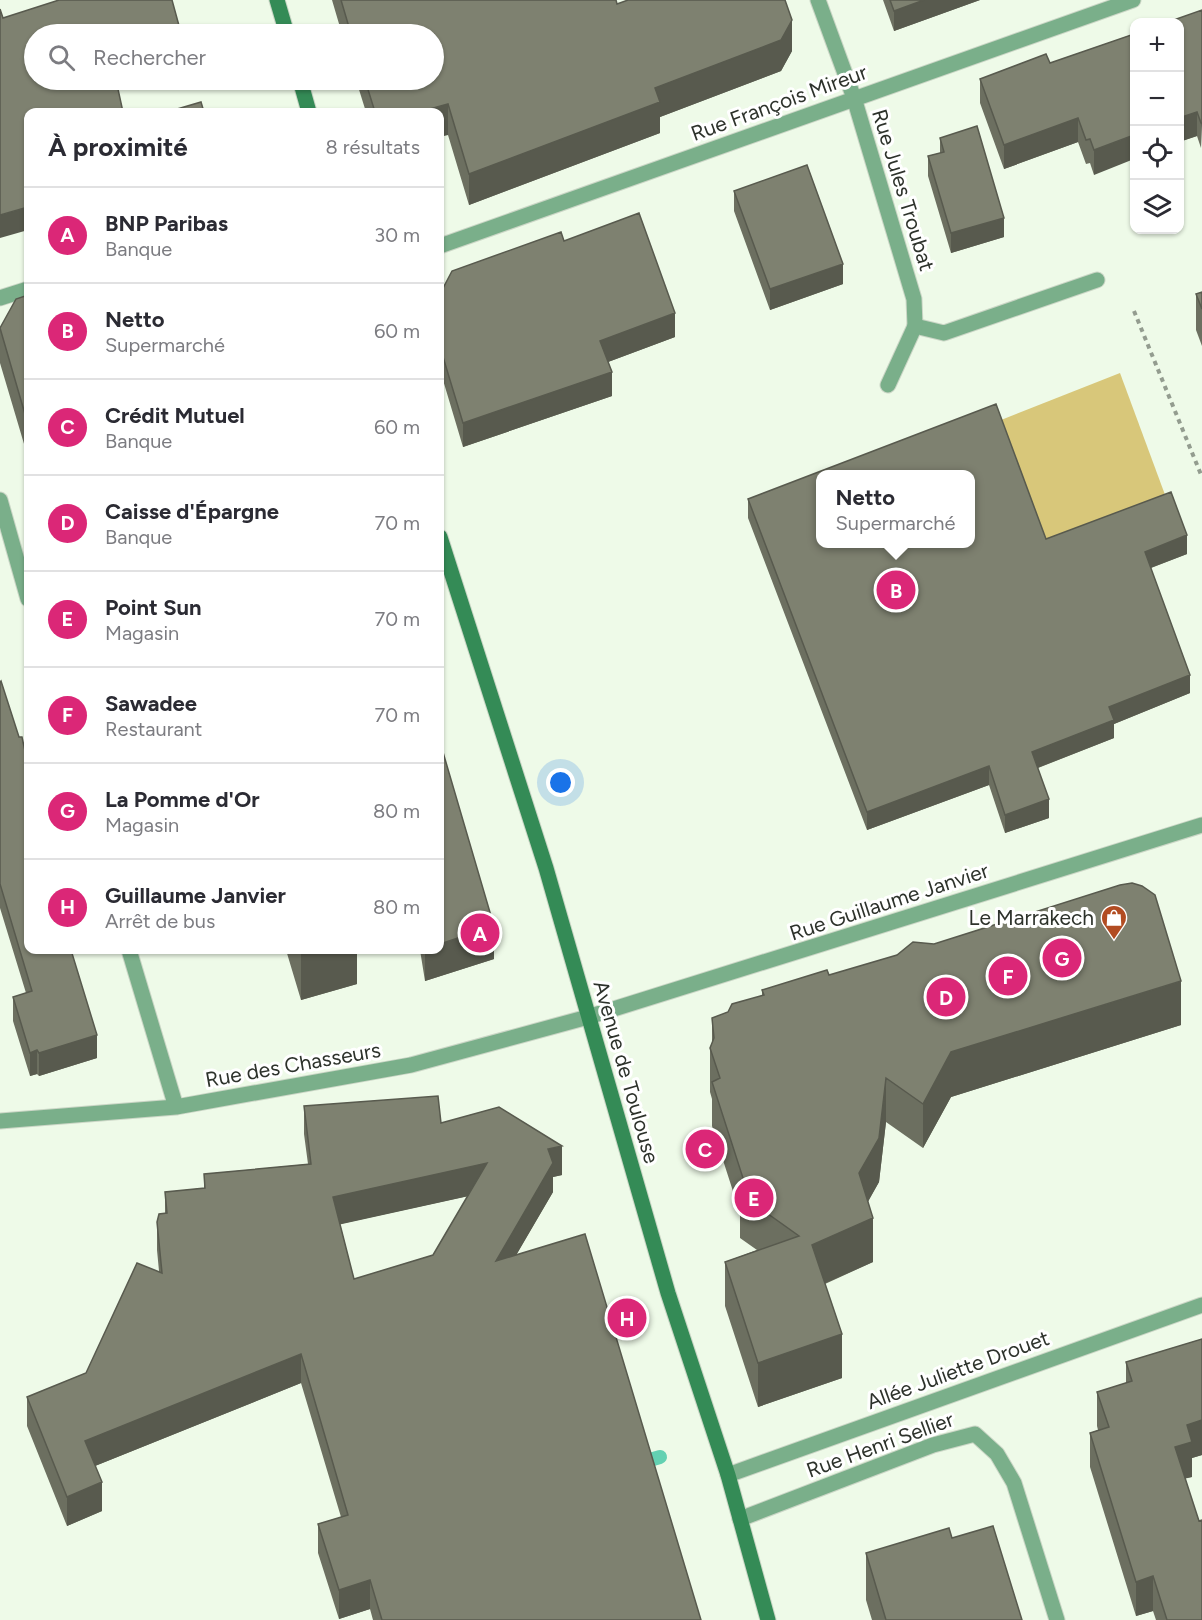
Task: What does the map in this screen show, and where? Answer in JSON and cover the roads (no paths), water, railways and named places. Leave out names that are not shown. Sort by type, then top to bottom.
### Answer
[{"type":"main road","points":[[277,0],[284,24]]},
{"type":"main road","points":[[303,90],[308,108]]},
{"type":"main road","name":"Avenue de Toulouse","points":[[444,549],[546,868],[668,1293],[728,1475],[768,1620]]},
{"type":"street","name":"Rue Jules Troubat","points":[[818,0],[854,99],[914,299],[915,326]]},
{"type":"street","name":"Rue François Mireur","points":[[444,245],[1133,0]]},
{"type":"street","points":[[888,385],[915,326],[944,333],[1097,280]]},
{"type":"street","points":[[0,298],[24,290]]},
{"type":"street","points":[[0,500],[24,585]]},
{"type":"street","name":"Rue Guillaume Janvier","points":[[588,1017],[1202,825]]},
{"type":"street","points":[[130,954],[176,1107]]},
{"type":"street","name":"Rue des Chasseurs","points":[[0,1121],[176,1107],[411,1065],[588,1017]]},
{"type":"street","name":"Allée Juliette Drouet","points":[[728,1475],[1202,1305]]},
{"type":"street","name":"Rue Henri Sellier","points":[[740,1519],[933,1444],[975,1434],[997,1454],[1014,1483],[1057,1620]]},
{"type":"waterway","points":[[636,1464],[660,1457]]},
{"type":"place","name":"Netto","points":[[896,590]]},
{"type":"place","name":"BNP Paribas","points":[[480,933]]},
{"type":"place","name":"Le Marrakech","points":[[1114,941]]},
{"type":"place","name":"La Pomme d'Or","points":[[1062,958]]},
{"type":"place","name":"Sawadee","points":[[1008,976]]},
{"type":"place","name":"Caisse d'Épargne","points":[[946,997]]},
{"type":"place","name":"Crédit Mutuel","points":[[705,1149]]},
{"type":"place","name":"Point Sun","points":[[754,1198]]},
{"type":"place","name":"Guillaume Janvier","points":[[627,1318]]}]
